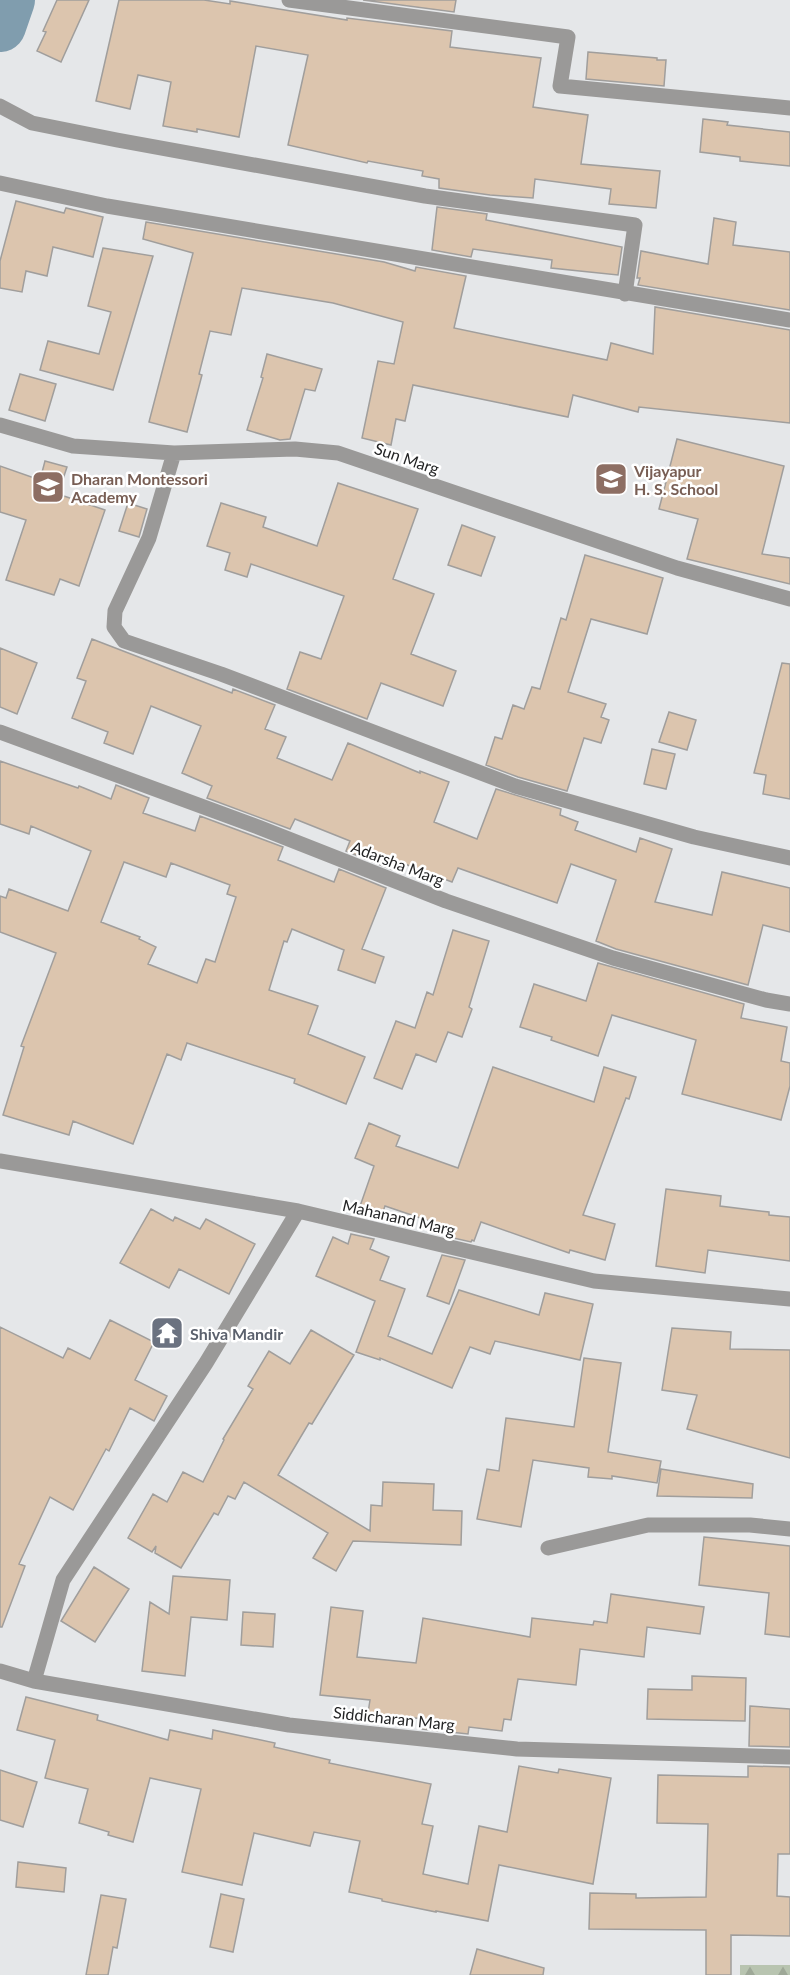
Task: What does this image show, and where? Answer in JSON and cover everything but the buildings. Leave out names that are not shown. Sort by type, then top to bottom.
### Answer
[{"type":"street","points":[[289,0],[568,37],[560,86],[790,108]]},
{"type":"street","points":[[0,106],[32,123],[140,145],[425,196],[635,225],[625,294]]},
{"type":"street","points":[[0,183],[107,206],[790,320]]},
{"type":"street","name":"Sun Marg","points":[[0,425],[73,446],[174,453],[295,448],[338,453],[677,568],[790,599]]},
{"type":"street","points":[[174,453],[149,538],[115,611],[114,627],[124,640],[221,674],[414,750],[515,786],[694,837],[790,858]]},
{"type":"street","name":"Adarsha Marg","points":[[0,732],[258,827],[446,901],[613,958],[766,1000],[790,1004]]},
{"type":"street","name":"Mahanand Marg","points":[[0,1161],[298,1211],[594,1281],[790,1299]]},
{"type":"street","points":[[34,1681],[63,1580],[207,1363],[298,1211]]},
{"type":"street","points":[[548,1548],[648,1525],[750,1525],[790,1529]]},
{"type":"street","name":"Siddicharan Marg","points":[[0,1671],[34,1681],[289,1725],[516,1749],[790,1757]]},
{"type":"green space","points":[[740,1965],[790,1965],[790,1975],[740,1975]]},
{"type":"waterway","points":[[0,26],[9,0]]},
{"type":"place","name":"Vijayapur H. S. School","points":[[611,479]]},
{"type":"place","name":"Dharan Montessori Academy","points":[[48,487]]},
{"type":"place","name":"Shiva Mandir","points":[[167,1333]]}]
